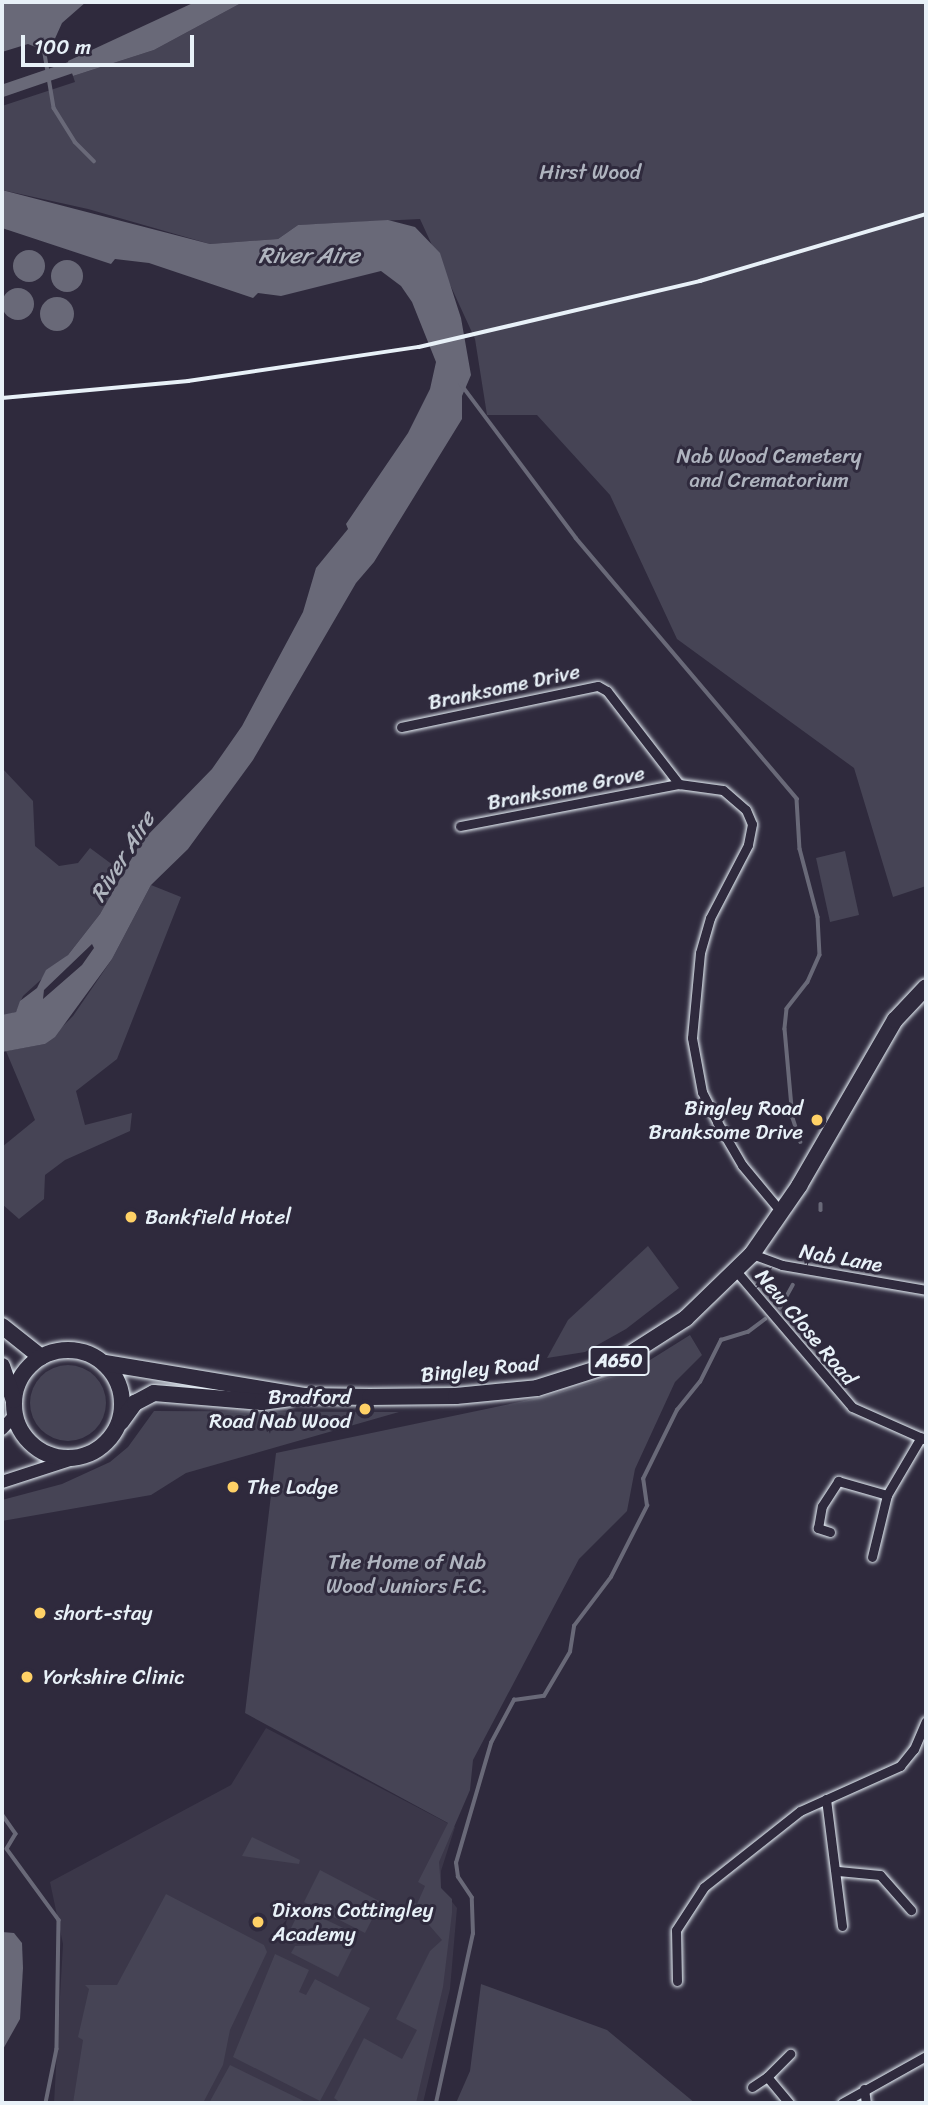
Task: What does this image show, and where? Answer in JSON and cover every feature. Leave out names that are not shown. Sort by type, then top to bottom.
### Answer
[{"type":"highway","name":"Bingley Road","points":[[105,1363],[305,1396],[456,1396],[537,1388],[616,1363],[686,1318],[752,1254],[782,1213],[895,1020],[926,987]]},
{"type":"highway","points":[[2,1326],[41,1357],[23,1375],[15,1407]]},
{"type":"highway","name":"A650","points":[[41,1357],[74,1350],[105,1363]]},
{"type":"highway","points":[[105,1363],[122,1391],[119,1424]]},
{"type":"highway","points":[[2,1366],[21,1430],[43,1452],[79,1457]]},
{"type":"highway","name":"A650","points":[[79,1457],[103,1445],[135,1403],[154,1393],[261,1402],[305,1396]]},
{"type":"main road","points":[[2,1429],[15,1407]]},
{"type":"main road","points":[[2,1482],[79,1457]]},
{"type":"street","name":"Branksome Drive","points":[[401,727],[598,686],[607,691],[679,784]]},
{"type":"street","name":"Branksome Grove","points":[[460,825],[679,784]]},
{"type":"street","points":[[679,784],[707,786],[735,796],[751,824],[748,845],[710,918],[700,953],[692,1038],[702,1092],[717,1122],[742,1165],[782,1213]]},
{"type":"street","name":"Nab Lane","points":[[752,1254],[782,1265],[926,1290]]},
{"type":"street","name":"New Close Road","points":[[736,1271],[852,1407],[924,1438]]},
{"type":"street","points":[[872,1557],[887,1495],[924,1438]]},
{"type":"street","points":[[830,1532],[818,1528],[820,1517],[838,1481],[887,1495]]},
{"type":"street","points":[[677,1981],[676,1930],[686,1908],[704,1888],[800,1811],[900,1766],[914,1749],[926,1721]]},
{"type":"street","points":[[827,1799],[838,1871],[842,1926]]},
{"type":"street","points":[[838,1871],[880,1875],[911,1910]]},
{"type":"street","points":[[752,2087],[767,2077],[790,2054]]},
{"type":"street","points":[[842,2103],[926,2056]]},
{"type":"street","points":[[767,2077],[789,2103]]},
{"type":"street","points":[[864,2089],[866,2103]]},
{"type":"shaded area","name":"Dixons Cottingley Academy","points":[[266,1728],[455,1827],[441,1871],[441,1888],[457,1908],[450,1989],[423,2103],[54,2103],[63,1944],[50,1882],[231,1785]]},
{"type":"green space","name":"Hirst Wood","points":[[243,2],[926,2],[926,886],[893,897],[854,768],[677,639],[610,495],[537,415],[487,415],[475,339],[420,219],[298,225],[278,239],[210,244],[88,209],[2,190],[2,106],[75,82],[73,76],[154,50]]},
{"type":"green space","points":[[2,768],[33,801],[35,846],[59,866],[78,863],[90,848],[121,871],[108,890],[113,892],[100,914],[68,955],[23,996],[16,1012],[6,1015],[2,1015]]},
{"type":"green space","points":[[845,851],[859,915],[830,922],[816,858]]},
{"type":"green space","points":[[151,885],[181,897],[117,1059],[76,1091],[85,1125],[132,1113],[130,1131],[65,1160],[45,1175],[44,1199],[19,1219],[2,1204],[2,1147],[35,1120],[6,1051],[45,1044],[73,1016],[112,959]]},
{"type":"green space","points":[[648,1246],[679,1288],[626,1329],[585,1352],[547,1358],[568,1320]]},
{"type":"green space","name":"The Home of Nab Wood Juniors F.C.","points":[[690,1335],[702,1355],[675,1382],[635,1469],[627,1511],[579,1559],[473,1760],[470,1790],[439,1862],[441,1888],[452,1899],[452,1913],[443,1987],[416,2103],[341,2103],[334,2098],[364,2038],[402,2059],[417,2030],[396,2019],[430,1951],[442,1940],[423,1918],[410,1913],[409,1901],[417,1904],[425,1886],[418,1882],[448,1823],[245,1713],[276,1453],[543,1397],[634,1370]]},
{"type":"green space","points":[[61,1365],[75,1365],[89,1371],[100,1382],[106,1403],[103,1418],[95,1430],[75,1441],[61,1441],[47,1435],[36,1424],[30,1410],[30,1396],[36,1382],[47,1371]]},
{"type":"green space","points":[[154,1411],[399,1412],[186,1473],[151,1495],[2,1521],[2,1500],[62,1484],[110,1462],[128,1447]]},
{"type":"green space","points":[[252,1837],[300,1860],[299,1864],[242,1856]]},
{"type":"green space","points":[[320,1870],[381,1902],[365,1933],[304,1902]]},
{"type":"green space","points":[[166,1894],[264,1945],[267,1952],[230,2030],[223,2065],[203,2103],[73,2103],[83,2040],[78,2037],[89,1989],[85,1985],[117,1985]]},
{"type":"green space","points":[[301,1908],[356,1934],[354,1941],[284,1942]]},
{"type":"green space","points":[[347,1944],[353,1947],[338,1977],[291,1953],[295,1946]]},
{"type":"green space","points":[[275,1954],[309,1970],[299,1992],[306,1995],[315,1979],[370,2008],[320,2101],[233,2057]]},
{"type":"green space","points":[[481,1984],[607,2030],[695,2103],[456,2103],[470,2071]]},
{"type":"green space","points":[[230,2065],[308,2103],[209,2103]]},
{"type":"water","points":[[2,2],[86,2],[62,23],[53,43],[38,48],[28,44],[2,52]]},
{"type":"water","points":[[195,2],[243,2],[154,50],[73,76],[68,61]]},
{"type":"water","name":"River Aire","points":[[2,190],[210,244],[278,239],[298,225],[388,220],[415,227],[440,253],[461,318],[471,375],[462,396],[462,419],[374,562],[356,583],[253,760],[188,849],[151,885],[112,959],[55,1037],[45,1044],[2,1052],[2,1015],[16,1012],[20,1001],[37,988],[46,970],[68,955],[100,914],[141,842],[212,769],[242,726],[303,612],[316,568],[348,529],[346,524],[408,433],[430,389],[436,362],[412,302],[401,286],[381,271],[281,296],[258,293],[253,298],[149,263],[115,259],[111,264],[2,228]],"holes":[[[92,944],[94,948],[82,965],[43,999],[44,990]]]},
{"type":"water","points":[[29,250],[41,254],[45,266],[41,278],[29,282],[17,278],[13,266],[17,254]]},
{"type":"water","points":[[67,260],[79,264],[83,276],[79,288],[67,292],[55,288],[51,276],[55,264]]},
{"type":"water","points":[[18,288],[30,292],[34,304],[30,316],[18,320],[6,316],[2,304],[6,292]]},
{"type":"water","points":[[57,297],[69,302],[74,314],[69,326],[57,331],[45,326],[40,314],[45,302]]},
{"type":"water","points":[[2,1932],[14,1933],[22,1943],[23,1968],[20,2019],[2,2051]]},
{"type":"waterway","points":[[43,42],[54,108],[75,142],[94,161]]},
{"type":"waterway","points":[[2,91],[84,63]]},
{"type":"waterway","points":[[461,384],[576,538],[797,799],[800,849],[818,917],[820,955],[808,982],[787,1009],[785,1029],[793,1118],[801,1142]]},
{"type":"waterway","points":[[821,1204],[821,1210]]},
{"type":"waterway","points":[[780,1308],[793,1285]]},
{"type":"waterway","points":[[436,2103],[473,1934],[472,1898],[458,1877],[456,1863],[491,1743],[514,1700],[544,1696],[570,1652],[574,1626],[611,1577],[647,1506],[643,1479],[677,1410],[700,1382],[721,1340],[748,1332],[765,1319]]},
{"type":"waterway","points":[[2,1814],[16,1834],[7,1849],[59,1920],[57,2049],[46,2103]]},
{"type":"railway","points":[[2,398],[188,381],[419,347],[700,281],[926,214]]},
{"type":"place","name":"Bingley Road Branksome Drive","points":[[817,1120]]},
{"type":"place","name":"Bankfield Hotel","points":[[131,1217]]},
{"type":"place","name":"Bradford Road Nab Wood","points":[[365,1409]]},
{"type":"place","name":"The Lodge","points":[[233,1487]]},
{"type":"place","name":"short-stay","points":[[40,1613]]},
{"type":"place","name":"Yorkshire Clinic","points":[[27,1677]]},
{"type":"place","name":"Dixons Cottingley Academy","points":[[258,1922]]},
{"type":"park label","name":"Nab Wood Cemetery and Crematorium","points":[[769,468]]}]
